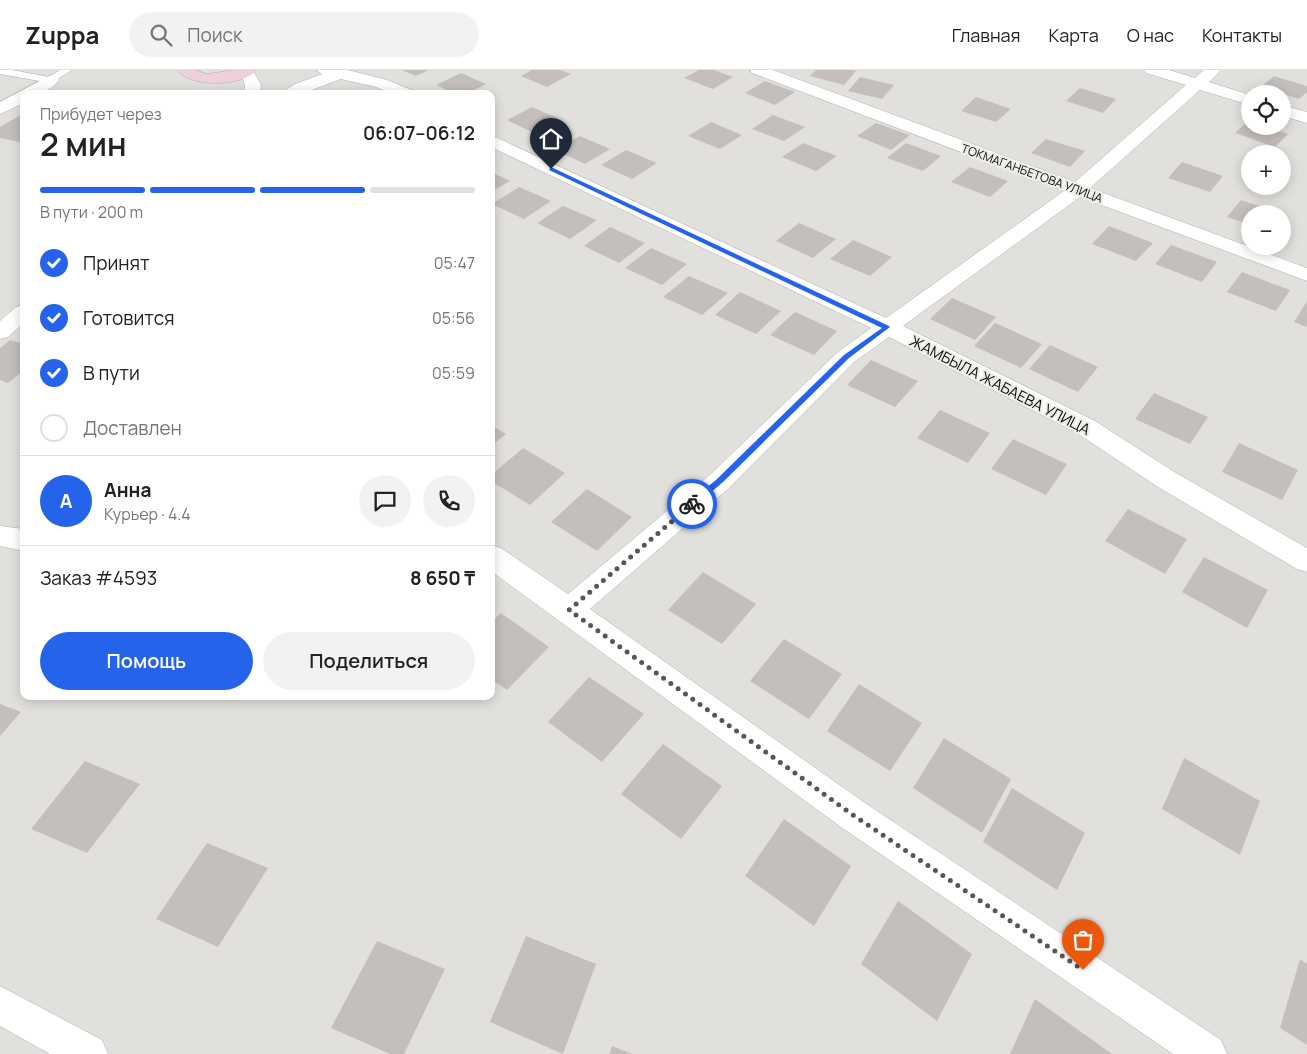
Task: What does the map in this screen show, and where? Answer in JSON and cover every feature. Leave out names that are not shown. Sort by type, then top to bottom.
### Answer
[{"type":"street","points":[[185,70],[196,76],[215,78],[247,71],[253,85],[252,90]]},
{"type":"street","points":[[324,70],[381,82],[399,90]]},
{"type":"street","name":"ТОКМАГАНБЕТОВА УЛИЦА","points":[[758,70],[1307,276]]},
{"type":"street","points":[[1152,70],[1241,97]]},
{"type":"street","points":[[569,610],[720,480],[846,357],[1078,189],[1213,70]]},
{"type":"street","points":[[295,90],[342,73]]},
{"type":"street","points":[[34,90],[51,80]]},
{"type":"street","points":[[0,109],[20,98]]},
{"type":"street","points":[[1291,113],[1307,118]]},
{"type":"street","name":"ЖАМБЫЛА ЖАБАЕВА УЛИЦА","points":[[495,142],[886,327],[1086,427],[1166,480],[1307,561]]},
{"type":"street","points":[[0,332],[20,315]]},
{"type":"street","points":[[0,536],[20,539]]},
{"type":"street","points":[[495,559],[853,815],[1207,1054]]},
{"type":"street","points":[[0,1005],[88,1054]]},
{"type":"lane","points":[[0,71],[51,80],[66,70]]},
{"type":"building","points":[[402,70],[429,70],[416,76]]},
{"type":"building","points":[[532,70],[560,70],[571,74],[547,87],[521,76]]},
{"type":"building","points":[[699,70],[714,70],[733,77],[713,89],[684,78]]},
{"type":"building","points":[[816,70],[856,71],[844,85],[810,76]]},
{"type":"building","points":[[461,73],[486,84],[475,90],[447,90],[436,85]]},
{"type":"building","points":[[1274,76],[1307,86],[1307,92],[1299,99],[1291,96],[1291,85],[1263,85]]},
{"type":"building","points":[[860,77],[894,85],[882,99],[848,91]]},
{"type":"building","points":[[765,81],[795,92],[775,105],[745,93]]},
{"type":"building","points":[[1080,88],[1116,99],[1103,113],[1066,101]]},
{"type":"building","points":[[976,97],[1011,109],[996,122],[961,111]]},
{"type":"building","points":[[532,107],[559,119],[534,133],[507,120]]},
{"type":"building","points":[[20,115],[20,142],[0,138],[0,127]]},
{"type":"building","points":[[773,115],[805,127],[784,141],[752,129]]},
{"type":"building","points":[[711,122],[742,135],[720,149],[688,136]]},
{"type":"building","points":[[876,123],[910,135],[891,150],[857,136]]},
{"type":"building","points":[[1241,127],[1241,135],[1287,135],[1277,145],[1269,145],[1235,133]]},
{"type":"building","points":[[580,136],[610,149],[585,164],[555,150]]},
{"type":"building","points":[[1046,139],[1085,151],[1070,167],[1031,153]]},
{"type":"building","points":[[803,143],[837,156],[816,171],[782,157]]},
{"type":"building","points":[[906,143],[941,156],[923,171],[887,158]]},
{"type":"building","points":[[626,150],[657,163],[632,179],[601,165]]},
{"type":"building","points":[[1182,162],[1223,176],[1210,192],[1168,178]]},
{"type":"building","points":[[970,167],[1008,181],[990,197],[951,182]]},
{"type":"building","points":[[495,174],[510,181],[495,190]]},
{"type":"building","points":[[519,187],[551,201],[524,219],[495,205],[495,202]]},
{"type":"building","points":[[1241,200],[1256,205],[1241,205],[1241,222],[1227,217]]},
{"type":"building","points":[[563,206],[597,220],[570,239],[537,223]]},
{"type":"building","points":[[799,223],[836,239],[813,258],[776,241]]},
{"type":"building","points":[[1109,226],[1153,243],[1136,261],[1092,244]]},
{"type":"building","points":[[610,227],[645,243],[619,263],[584,246]]},
{"type":"building","points":[[853,240],[892,257],[870,276],[830,259]]},
{"type":"building","points":[[1171,245],[1217,262],[1202,282],[1155,264]]},
{"type":"building","points":[[651,248],[687,264],[662,285],[625,268]]},
{"type":"building","points":[[1242,272],[1290,290],[1276,311],[1227,292]]},
{"type":"building","points":[[689,276],[728,293],[702,315],[663,297]]},
{"type":"building","points":[[740,292],[781,311],[756,334],[715,315]]},
{"type":"building","points":[[952,298],[996,317],[975,340],[930,319]]},
{"type":"building","points":[[1307,301],[1307,327],[1294,322]]},
{"type":"building","points":[[795,312],[837,331],[814,355],[770,335]]},
{"type":"building","points":[[995,323],[1042,344],[1021,368],[974,346]]},
{"type":"building","points":[[10,340],[20,343],[20,373],[8,383],[0,380],[0,348]]},
{"type":"building","points":[[1050,345],[1098,367],[1078,392],[1029,369]]},
{"type":"building","points":[[871,360],[918,381],[895,407],[847,385]]},
{"type":"building","points":[[1154,393],[1208,417],[1190,444],[1135,419]]},
{"type":"building","points":[[940,410],[990,433],[968,463],[917,438]]},
{"type":"building","points":[[495,427],[506,434],[495,443]]},
{"type":"building","points":[[1013,439],[1067,464],[1046,495],[991,469]]},
{"type":"building","points":[[1239,443],[1298,470],[1282,500],[1222,472]]},
{"type":"building","points":[[523,448],[565,473],[530,505],[495,483],[495,472]]},
{"type":"building","points":[[587,489],[632,517],[597,551],[551,522]]},
{"type":"building","points":[[1128,509],[1187,539],[1165,574],[1105,541]]},
{"type":"building","points":[[1204,557],[1268,590],[1247,628],[1182,592]]},
{"type":"building","points":[[703,572],[756,604],[722,644],[668,610]]},
{"type":"building","points":[[501,613],[549,647],[507,690],[495,682],[495,618]]},
{"type":"building","points":[[784,639],[842,674],[809,719],[750,681]]},
{"type":"building","points":[[589,677],[644,714],[602,762],[548,722]]},
{"type":"building","points":[[859,684],[922,723],[890,771],[827,731]]},
{"type":"building","points":[[0,704],[21,712],[0,736]]},
{"type":"building","points":[[944,738],[1011,779],[982,833],[913,788]]},
{"type":"building","points":[[663,744],[722,786],[681,839],[621,794]]},
{"type":"building","points":[[1184,758],[1260,801],[1240,855],[1162,809]]},
{"type":"building","points":[[85,761],[140,784],[87,853],[31,829]]},
{"type":"building","points":[[1012,788],[1085,833],[1057,890],[983,842]]},
{"type":"building","points":[[784,819],[851,866],[814,926],[745,876]]},
{"type":"building","points":[[207,843],[268,868],[218,947],[156,919]]},
{"type":"building","points":[[898,901],[972,954],[937,1021],[861,964]]},
{"type":"building","points":[[526,936],[596,964],[563,1054],[490,1022]]},
{"type":"building","points":[[377,941],[445,969],[404,1054],[390,1054],[331,1028]]},
{"type":"building","points":[[1300,959],[1307,964],[1307,1045],[1280,1028]]},
{"type":"building","points":[[1035,999],[1112,1054],[1010,1054]]},
{"type":"building","points":[[612,1046],[632,1054],[609,1054]]},
{"type":"way so far","points":[[692,504],[569,610],[853,815],[1083,970]]},
{"type":"route","points":[[551,169],[886,327],[846,357],[720,480],[692,504]]}]
